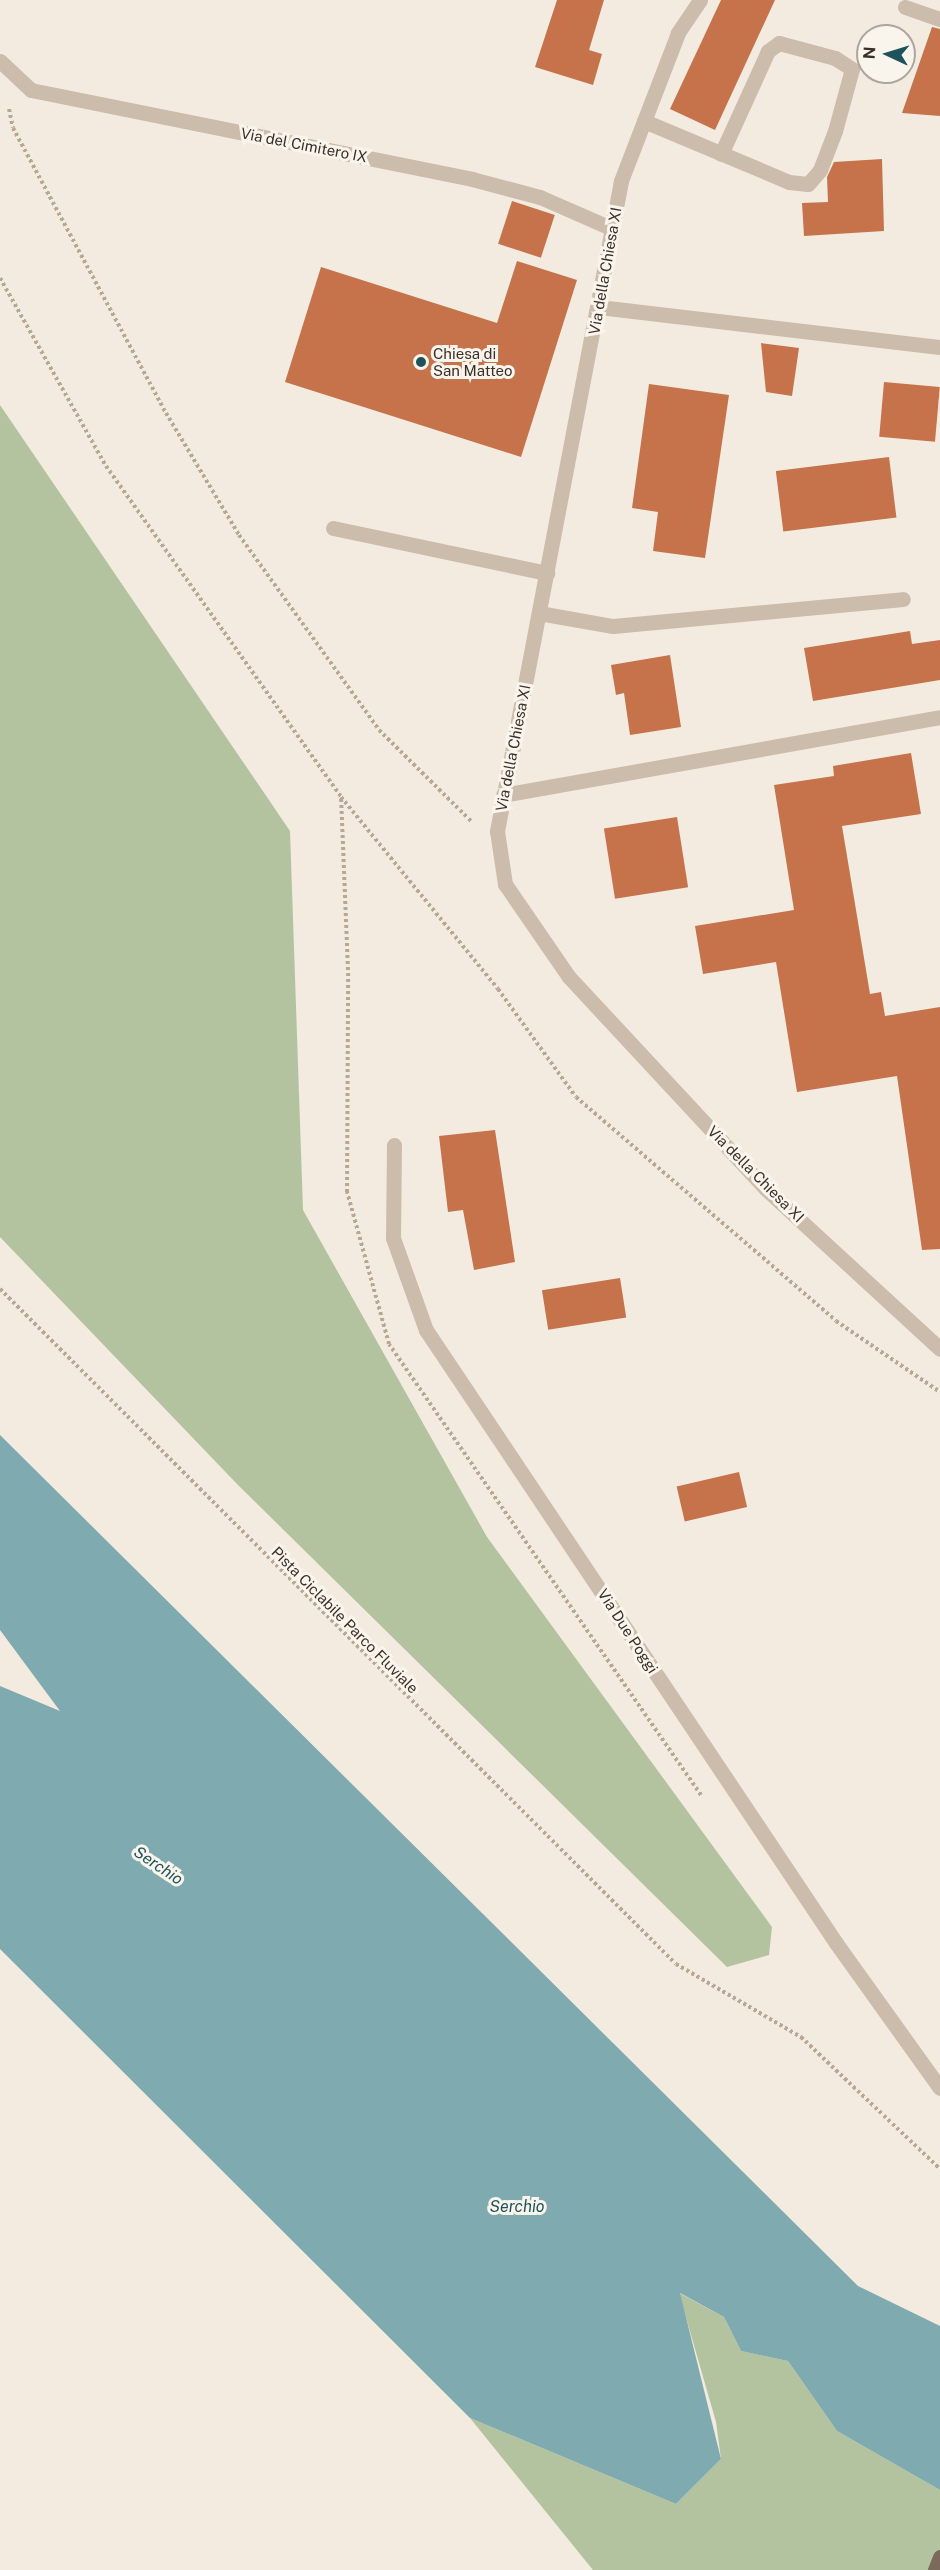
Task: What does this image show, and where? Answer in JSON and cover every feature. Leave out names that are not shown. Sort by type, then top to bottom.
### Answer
[{"type":"main road","points":[[935,2570],[940,2557]]},
{"type":"street","name":"Via della Chiesa XI","points":[[700,0],[678,33],[621,181],[599,307],[503,795],[500,850],[505,884],[569,977],[766,1189],[940,1349]]},
{"type":"street","points":[[905,7],[940,20]]},
{"type":"street","points":[[644,121],[721,154],[789,182],[808,184],[820,170],[835,131],[852,69],[835,58],[779,43],[768,51],[721,154]]},
{"type":"street","name":"Via del Cimitero IX","points":[[0,60],[31,90],[472,179],[540,197],[613,229]]},
{"type":"street","points":[[599,307],[940,348]]},
{"type":"street","points":[[333,528],[547,573]]},
{"type":"street","points":[[539,613],[613,626],[903,599]]},
{"type":"street","points":[[503,795],[940,717]]},
{"type":"street","name":"Via Due Poggi","points":[[394,1145],[393,1238],[426,1330],[836,1943],[940,2088]]},
{"type":"path","points":[[5,96],[13,128],[166,413],[239,535],[379,730],[500,850]]},
{"type":"path","points":[[0,278],[106,466],[341,797],[498,989],[576,1097],[836,1321],[940,1392]]},
{"type":"path","points":[[341,797],[348,970],[346,1192],[388,1344],[707,1805]]},
{"type":"path","name":"Pista Ciclabile Parco Fluviale","points":[[0,1288],[676,1964],[801,2037],[940,2169]]},
{"type":"green space","points":[[0,405],[290,831],[303,1210],[487,1537],[772,1927],[769,1955],[727,1967],[238,1485],[0,1237]]},
{"type":"green space","points":[[679,2293],[724,2317],[741,2351],[788,2361],[837,2431],[940,2490],[940,2570],[593,2570],[470,2418],[676,2504],[721,2459],[716,2422]]},
{"type":"water","name":"Serchio","points":[[0,1435],[858,2286],[940,2326],[940,2490],[837,2431],[788,2361],[741,2351],[724,2317],[680,2293],[721,2459],[676,2504],[470,2418],[0,1949],[0,1686],[60,1711],[0,1630]]},
{"type":"building","points":[[557,0],[604,0],[589,50],[602,54],[593,85],[535,67]]},
{"type":"building","points":[[721,0],[775,0],[715,130],[670,109]]},
{"type":"building","points":[[932,27],[940,29],[940,116],[902,113],[912,84],[916,84],[916,73]]},
{"type":"building","points":[[882,159],[884,231],[804,236],[802,203],[828,202],[827,177],[834,162]]},
{"type":"building","points":[[512,201],[555,215],[541,258],[498,244]]},
{"type":"building","name":"Chiesa di San Matteo","points":[[517,261],[577,280],[521,457],[285,382],[321,267],[497,323]]},
{"type":"building","points":[[761,343],[799,348],[792,396],[766,392]]},
{"type":"building","points":[[884,382],[940,387],[935,442],[879,437]]},
{"type":"building","points":[[649,384],[729,395],[705,558],[653,551],[658,512],[632,508]]},
{"type":"building","points":[[889,457],[896,518],[783,531],[776,471]]},
{"type":"building","points":[[910,631],[912,644],[940,640],[940,680],[813,701],[804,648]]},
{"type":"building","points":[[670,655],[681,727],[630,735],[624,693],[616,695],[611,665]]},
{"type":"building","points":[[911,753],[921,814],[842,826],[870,994],[881,992],[885,1016],[940,1007],[940,1249],[922,1250],[897,1076],[797,1092],[776,962],[703,974],[695,926],[794,910],[774,785],[834,776],[833,766]]},
{"type":"building","points":[[677,817],[688,887],[615,899],[604,829]]},
{"type":"building","points":[[495,1130],[515,1262],[474,1270],[463,1210],[448,1212],[439,1136]]},
{"type":"building","points":[[620,1278],[626,1318],[548,1330],[542,1290]]},
{"type":"building","points":[[739,1472],[747,1507],[685,1521],[677,1486]]},
{"type":"place","name":"Chiesa di San Matteo","points":[[421,362]]}]
